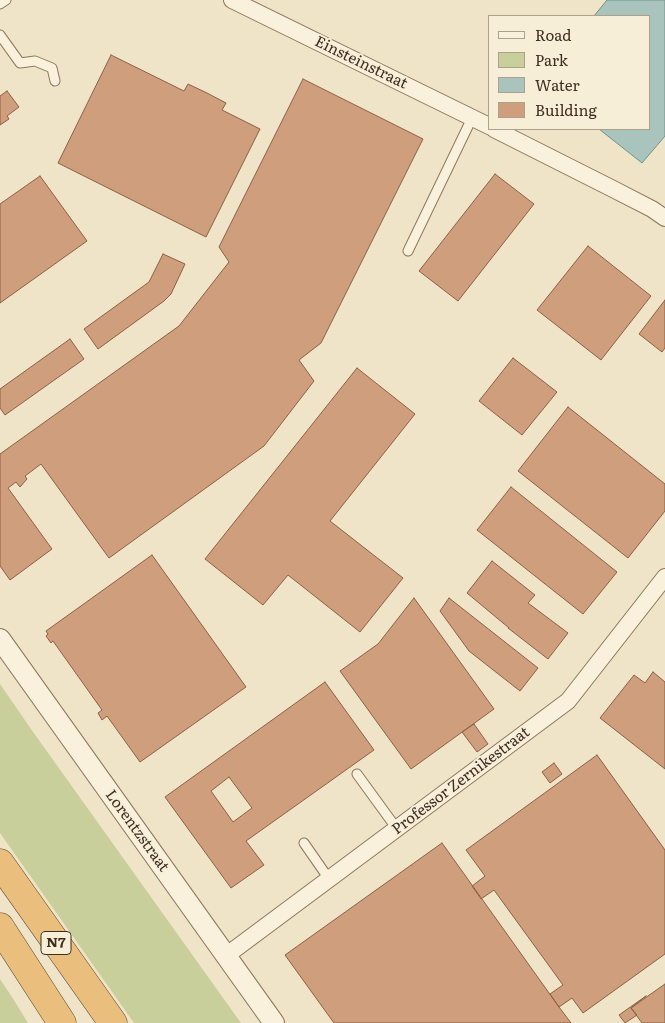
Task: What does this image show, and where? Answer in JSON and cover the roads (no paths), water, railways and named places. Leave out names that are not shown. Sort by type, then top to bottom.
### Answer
[{"type":"highway","name":"N7","points":[[0,862],[113,1023]]},
{"type":"highway","name":"N7","points":[[0,927],[62,1023]]},
{"type":"street","name":"Einsteinstraat","points":[[232,0],[488,126]]},
{"type":"street","points":[[496,130],[616,190],[665,218]]},
{"type":"street","name":"Professor Zernikestraat","points":[[227,955],[568,702],[665,577]]},
{"type":"street","name":"Lorentzstraat","points":[[0,639],[274,1023]]},
{"type":"lane","points":[[0,4],[6,0]]},
{"type":"lane","points":[[0,35],[20,63],[35,61],[52,68],[55,81]]},
{"type":"lane","points":[[408,250],[472,118]]},
{"type":"lane","points":[[357,774],[397,829]]},
{"type":"lane","points":[[304,843],[329,879]]},
{"type":"water","points":[[607,0],[665,0],[665,136],[642,163],[600,130],[650,130],[650,15],[595,15]]}]
